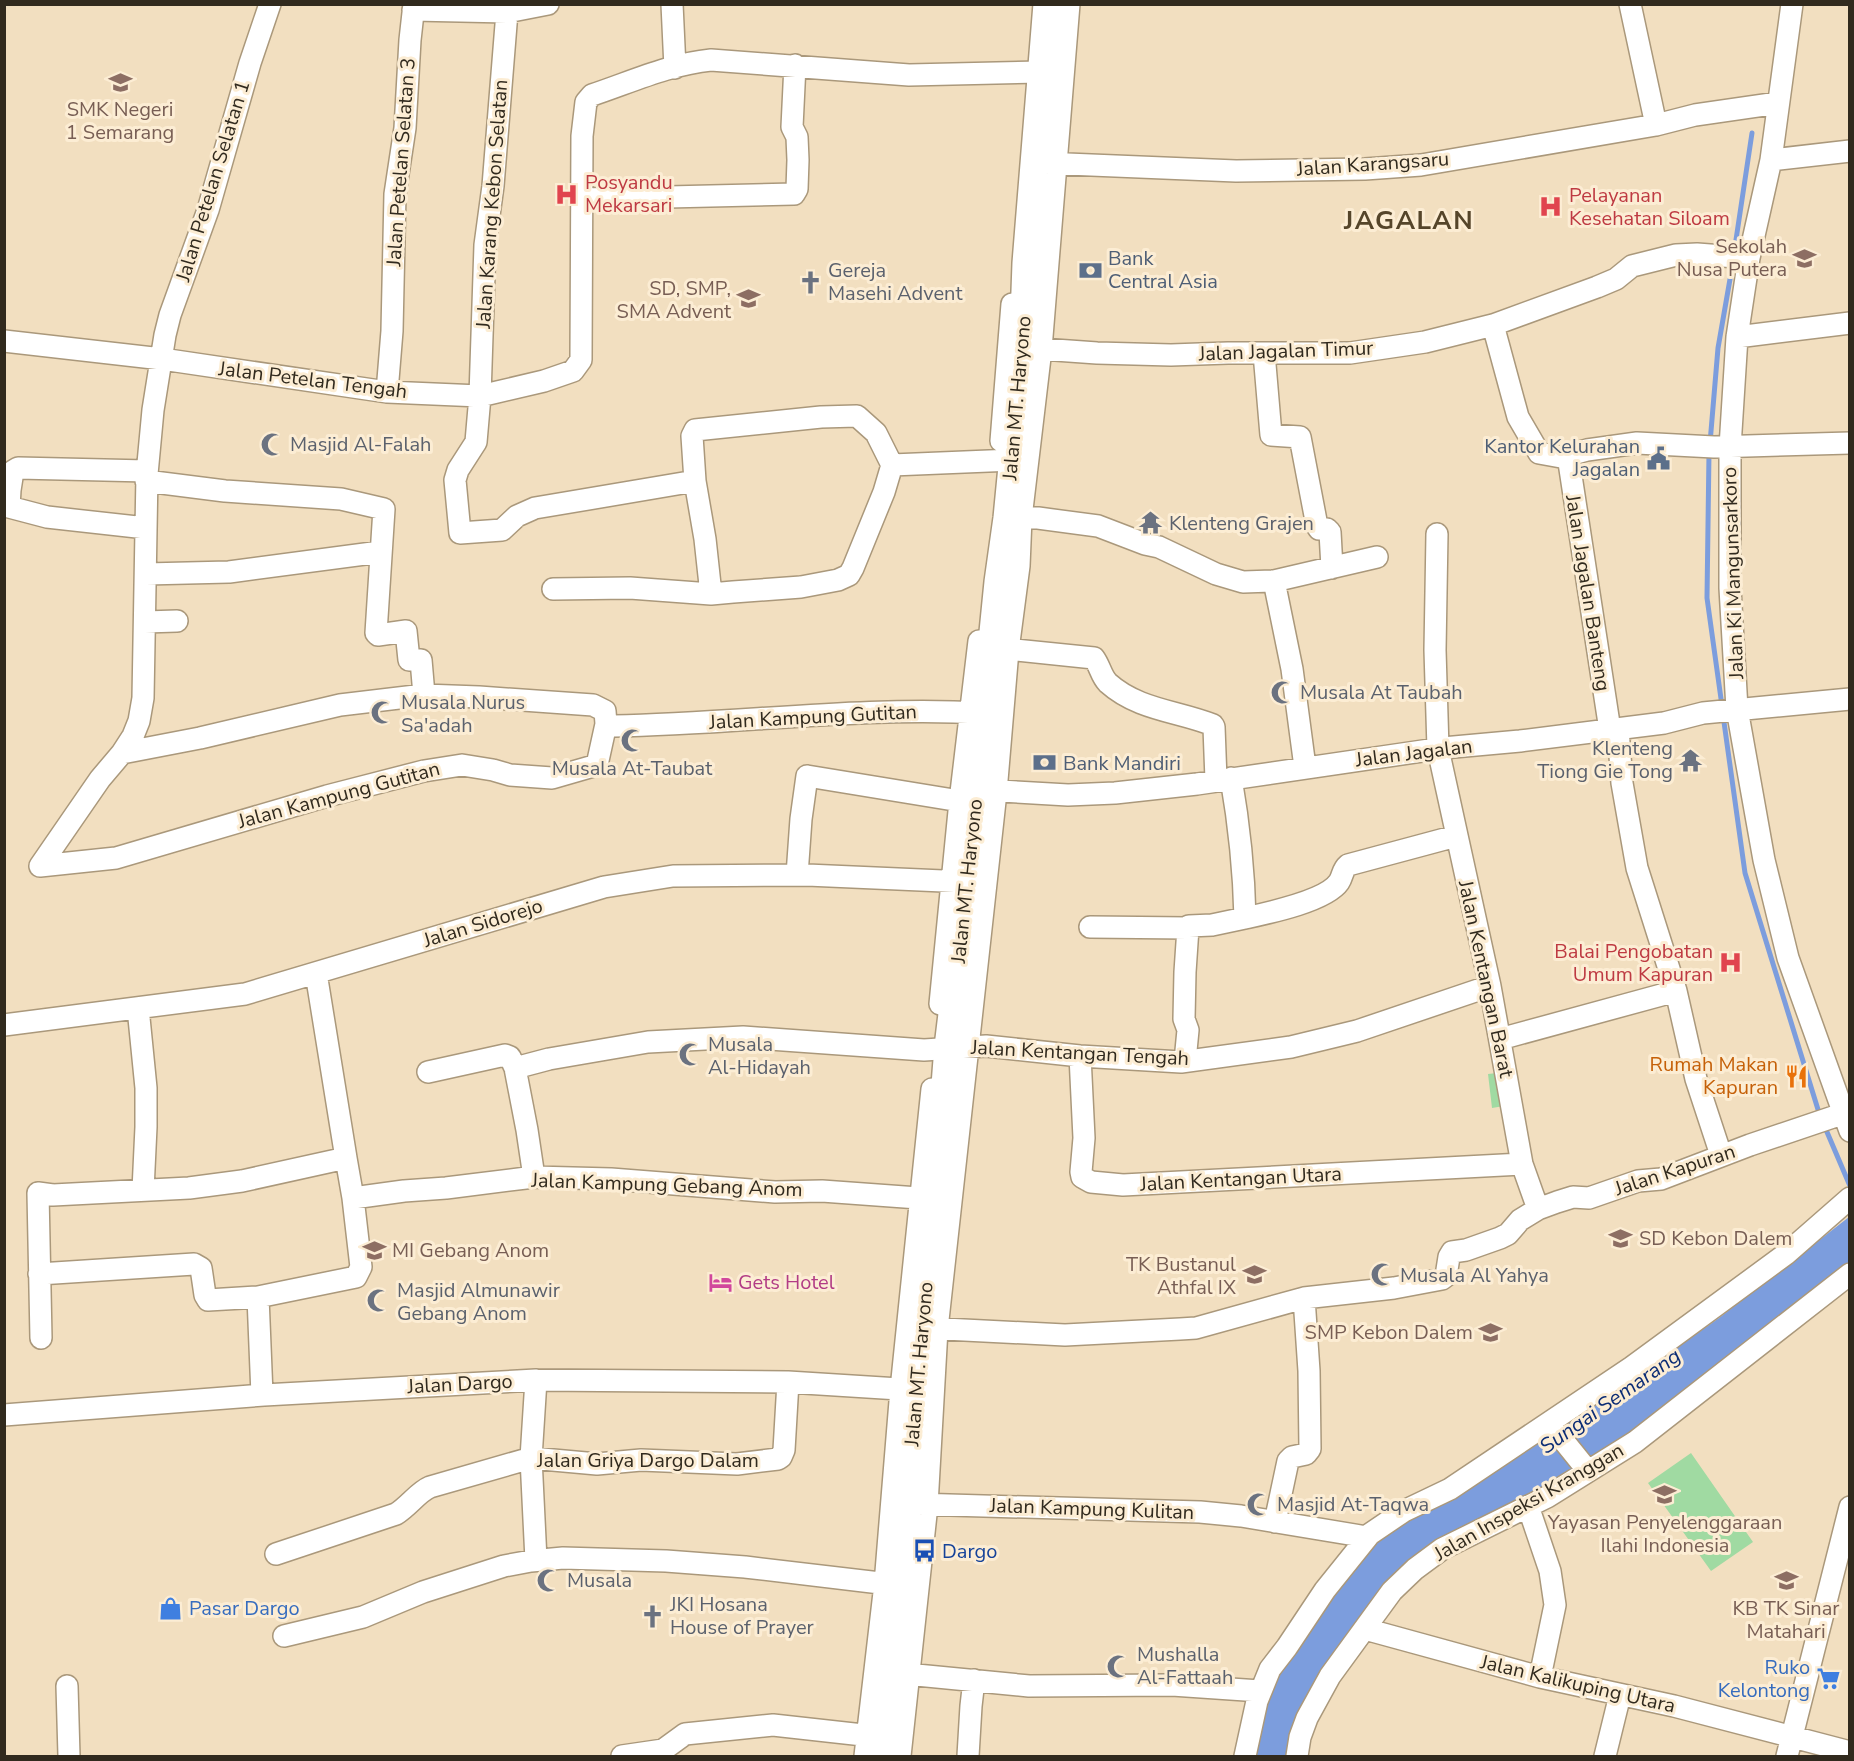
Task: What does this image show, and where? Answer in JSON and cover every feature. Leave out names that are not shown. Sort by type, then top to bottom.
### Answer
[{"type":"main road","name":"Jalan MT. Haryono","points":[[879,1748],[900,1673],[894,1584],[918,1504],[908,1390],[929,1328],[923,1250],[928,1199],[944,1110],[950,1048],[967,968],[960,882],[977,796],[984,726],[1000,649],[993,581],[1012,548],[1015,448],[1032,348],[1039,154],[1037,72],[1047,4]]},
{"type":"street","name":"Jalan Petelan Selatan 1","points":[[40,866],[100,779],[122,753],[139,721],[143,698],[147,476],[153,410],[170,315],[208,210],[250,63],[270,4]]},
{"type":"street","points":[[414,7],[507,12],[548,4]]},
{"type":"street","points":[[672,4],[675,68],[697,61],[722,59],[909,75],[1037,72],[1035,4]]},
{"type":"street","points":[[984,726],[993,581],[1015,448],[1039,154],[1069,4]]},
{"type":"street","points":[[1630,4],[1656,125]]},
{"type":"street","name":"Jalan Ki Mangunsarkoro","points":[[1792,4],[1771,160],[1738,257],[1737,336],[1715,447],[1730,588],[1733,709],[1764,860],[1788,958],[1843,1120]]},
{"type":"street","name":"Jalan Petelan Selatan 3","points":[[387,392],[392,331],[392,236],[395,194],[405,128],[414,7]]},
{"type":"street","name":"Jalan Karang Kebon Selatan","points":[[480,396],[485,245],[493,186],[507,12]]},
{"type":"street","points":[[582,199],[794,194],[797,189],[798,160],[797,137],[792,127],[795,65]]},
{"type":"street","name":"Jalan Petelan Tengah","points":[[4,341],[162,359],[387,392],[480,396],[544,381],[573,371],[581,360],[582,136],[586,102],[589,98],[654,73],[675,68]]},
{"type":"street","name":"Jalan Karangsaru","points":[[1039,154],[1236,171],[1365,169],[1421,165],[1656,125],[1695,115],[1778,103]]},
{"type":"street","points":[[1771,160],[1850,151]]},
{"type":"street","name":"Jalan Jagalan Timur","points":[[1032,348],[1171,355],[1350,353],[1425,342],[1493,325],[1616,279],[1632,266],[1676,255],[1738,257]]},
{"type":"street","points":[[1737,336],[1850,323]]},
{"type":"street","points":[[1493,325],[1512,399],[1522,424],[1538,452],[1556,457],[1568,456],[1587,450],[1637,443],[1715,447],[1850,443]]},
{"type":"street","points":[[1264,353],[1271,435],[1298,435],[1300,437],[1317,526],[1319,529],[1327,529],[1330,532],[1332,568]]},
{"type":"street","points":[[480,396],[476,442],[458,470],[455,480],[460,533],[502,530],[519,514],[535,508],[695,481]]},
{"type":"street","points":[[553,589],[630,588],[711,594],[801,587],[838,580],[849,575],[884,492],[892,465],[876,433],[857,416],[821,417],[695,430],[692,435],[695,481],[711,594]]},
{"type":"street","points":[[892,465],[1015,448]]},
{"type":"street","name":"Jalan Jagalan Banteng","points":[[1568,456],[1637,868],[1676,991],[1696,1079],[1721,1155]]},
{"type":"street","points":[[146,528],[47,517],[9,507],[7,490],[13,471],[18,468],[147,476],[225,491],[385,501],[376,633],[378,635],[406,632],[409,660],[421,660],[424,695]]},
{"type":"street","points":[[1014,518],[1062,520],[1098,526],[1145,544],[1160,547],[1216,574],[1243,582],[1274,581],[1377,556]]},
{"type":"street","name":"Jalan Kentangan Barat","points":[[1437,534],[1435,650],[1438,749],[1490,986],[1522,1164],[1538,1209]]},
{"type":"street","points":[[1012,548],[1000,649],[1094,658],[1105,680],[1120,691],[1168,713],[1215,727],[1223,779],[1238,814],[1245,918]]},
{"type":"street","points":[[146,574],[229,572],[380,552]]},
{"type":"street","points":[[1274,581],[1292,669],[1305,767]]},
{"type":"street","points":[[145,622],[177,621]]},
{"type":"street","points":[[122,753],[200,738],[340,705],[424,695],[491,697],[593,705],[604,711],[607,716],[606,724]]},
{"type":"street","name":"Jalan Jagalan","points":[[796,875],[807,777],[977,796],[1087,795],[1197,783],[1438,749],[1664,723],[1703,713],[1733,709],[1850,699]]},
{"type":"street","name":"Jalan Kampung Gutitan","points":[[40,866],[116,858],[381,780],[449,766],[485,768],[523,777],[556,778],[597,765],[606,724],[635,726],[705,723],[869,711],[984,726]]},
{"type":"street","points":[[967,968],[977,796]]},
{"type":"street","points":[[1090,927],[1188,928],[1278,911],[1317,897],[1340,881],[1343,869],[1348,865],[1456,836]]},
{"type":"street","name":"Jalan Sidorejo","points":[[4,1025],[245,994],[604,887],[673,876],[796,875],[960,882]]},
{"type":"street","points":[[950,1048],[960,882]]},
{"type":"street","points":[[1185,1061],[1188,1030],[1185,1019],[1185,972],[1188,928]]},
{"type":"street","points":[[39,1275],[194,1264],[201,1268],[205,1295],[208,1300],[258,1297],[356,1277],[360,1267],[352,1198],[316,973]]},
{"type":"street","name":"Jalan Kentangan Tengah","points":[[515,1068],[549,1059],[648,1042],[743,1037],[891,1049],[986,1046],[1080,1056],[1185,1061],[1291,1047],[1357,1031],[1490,986]]},
{"type":"street","points":[[1500,1039],[1676,991]]},
{"type":"street","points":[[138,1008],[146,1088],[143,1190]]},
{"type":"street","points":[[428,1072],[505,1055],[510,1056],[515,1068],[534,1177]]},
{"type":"street","name":"Jalan Kentangan Utara","points":[[1080,1056],[1084,1138],[1081,1172],[1082,1177],[1091,1182],[1123,1185],[1522,1164]]},
{"type":"street","points":[[944,1110],[918,1504],[900,1673],[1029,1686],[1172,1685],[1260,1691]]},
{"type":"street","name":"Jalan Kapuran","points":[[1304,1298],[1394,1288],[1442,1279],[1446,1276],[1452,1252],[1466,1250],[1500,1238],[1520,1220],[1538,1209],[1569,1198],[1589,1198],[1638,1181],[1661,1179],[1721,1155],[1814,1124],[1843,1120]]},
{"type":"street","points":[[41,1338],[38,1193],[53,1195],[177,1189],[242,1181],[346,1158]]},
{"type":"street","name":"Jalan Kampung Gebang Anom","points":[[352,1198],[534,1177],[611,1179],[775,1192],[822,1191],[928,1199]]},
{"type":"street","points":[[1245,1756],[1260,1691],[1270,1669],[1325,1590],[1369,1535],[1404,1511],[1450,1489],[1552,1427],[1776,1261],[1844,1203]]},
{"type":"street","points":[[622,1756],[663,1750],[685,1734],[773,1725],[879,1748],[908,1390],[923,1250]]},
{"type":"street","name":"Jalan Inspeksi Kranggan","points":[[1297,1756],[1300,1737],[1330,1676],[1392,1591],[1424,1562],[1442,1549],[1547,1497],[1652,1429],[1850,1274]]},
{"type":"street","points":[[258,1297],[262,1395]]},
{"type":"street","points":[[929,1328],[1065,1335],[1196,1328],[1304,1298],[1309,1371],[1310,1449],[1306,1454],[1292,1457],[1288,1461],[1275,1522]]},
{"type":"street","points":[[536,1380],[531,1458],[536,1560]]},
{"type":"street","name":"Jalan Dargo","points":[[4,1414],[262,1395],[536,1380],[789,1382],[908,1390]]},
{"type":"street","name":"Jalan Griya Dargo Dalam","points":[[276,1554],[396,1514],[413,1503],[424,1490],[430,1487],[531,1458],[597,1464],[641,1460],[737,1464],[778,1459],[783,1450],[789,1382]]},
{"type":"street","points":[[1552,1427],[1586,1470]]},
{"type":"street","name":"Jalan Kampung Kulitan","points":[[918,1504],[1200,1512],[1369,1535]]},
{"type":"street","points":[[1528,1506],[1550,1571],[1555,1605],[1540,1677]]},
{"type":"street","points":[[1789,1747],[1850,1507]]},
{"type":"street","points":[[284,1636],[363,1617],[453,1582],[504,1566],[536,1560],[563,1558],[666,1561],[745,1567],[894,1584]]},
{"type":"street","name":"Jalan Kalikuping Utara","points":[[1365,1629],[1540,1677],[1674,1706],[1789,1747],[1850,1752]]},
{"type":"street","points":[[968,1756],[974,1680]]},
{"type":"street","points":[[67,1686],[69,1756]]},
{"type":"street","points":[[1605,1756],[1620,1695]]},
{"type":"green space","points":[[1506,1072],[1510,1105],[1492,1108],[1488,1074]]},
{"type":"green space","points":[[1691,1453],[1753,1542],[1711,1571],[1648,1483]]},
{"type":"water","name":"Sungai Semarang","points":[[1849,1217],[1849,1266],[1811,1299],[1745,1342],[1720,1366],[1664,1412],[1386,1590],[1290,1756],[1246,1756],[1258,1702],[1371,1536],[1521,1455],[1719,1318]]},
{"type":"waterway","points":[[1734,253],[1752,133]]},
{"type":"waterway","points":[[1710,443],[1718,348],[1733,262]]},
{"type":"waterway","points":[[1709,453],[1707,598],[1722,706]]},
{"type":"waterway","points":[[1723,715],[1745,873],[1820,1116]]},
{"type":"waterway","points":[[1824,1125],[1850,1186]]},
{"type":"place","name":"SMK Negeri 1 Semarang","points":[[120,82]]},
{"type":"place","name":"Posyandu Mekarsari","points":[[567,194]]},
{"type":"place","name":"Pelayanan Kesehatan Siloam","points":[[1551,206]]},
{"type":"place","name":"Sekolah Nusa Putera","points":[[1805,258]]},
{"type":"place","name":"Bank Central Asia","points":[[1090,270]]},
{"type":"place","name":"Gereja Masehi Advent","points":[[810,282]]},
{"type":"place","name":"SD, SMP, SMA Advent","points":[[749,299]]},
{"type":"place","name":"Masjid Al-Falah","points":[[272,444]]},
{"type":"place","name":"Kantor Kelurahan Jagalan","points":[[1658,458]]},
{"type":"place","name":"Klenteng Grajen","points":[[1151,523]]},
{"type":"place","name":"Musala At Taubah","points":[[1282,692]]},
{"type":"place","name":"Musala Nurus Sa'adah","points":[[383,713]]},
{"type":"place","name":"Musala At-Taubat","points":[[632,740]]},
{"type":"place","name":"Klenteng Tiong Gie Tong","points":[[1691,760]]},
{"type":"place","name":"Bank Mandiri","points":[[1045,763]]},
{"type":"place","name":"Balai Pengobatan Umum Kapuran","points":[[1731,962]]},
{"type":"place","name":"Musala Al-Hidayah","points":[[690,1055]]},
{"type":"place","name":"Rumah Makan Kapuran","points":[[1796,1076]]},
{"type":"place","name":"SD Kebon Dalem","points":[[1621,1238]]},
{"type":"place","name":"MI Gebang Anom","points":[[374,1250]]},
{"type":"place","name":"TK Bustanul Athfal IX","points":[[1254,1275]]},
{"type":"place","name":"Musala Al Yahya","points":[[1382,1275]]},
{"type":"place","name":"Gets Hotel","points":[[720,1282]]},
{"type":"place","name":"Masjid Almunawir Gebang Anom","points":[[379,1301]]},
{"type":"place","name":"SMP Kebon Dalem","points":[[1491,1332]]},
{"type":"place","name":"Yayasan Penyelenggaraan Ilahi Indonesia","points":[[1665,1494]]},
{"type":"place","name":"Masjid At-Taqwa","points":[[1259,1504]]},
{"type":"place","name":"Dargo","points":[[924,1551]]},
{"type":"place","name":"Musala","points":[[549,1580]]},
{"type":"place","name":"KB TK Sinar Matahari","points":[[1786,1581]]},
{"type":"place","name":"Pasar Dargo","points":[[171,1608]]},
{"type":"place","name":"JKI Hosana House of Prayer","points":[[652,1616]]},
{"type":"place","name":"Mushalla Al-Fattaah","points":[[1119,1666]]},
{"type":"place","name":"Ruko Kelontong","points":[[1828,1679]]},
{"type":"district","name":"JAGALAN","points":[[1409,220]]}]
